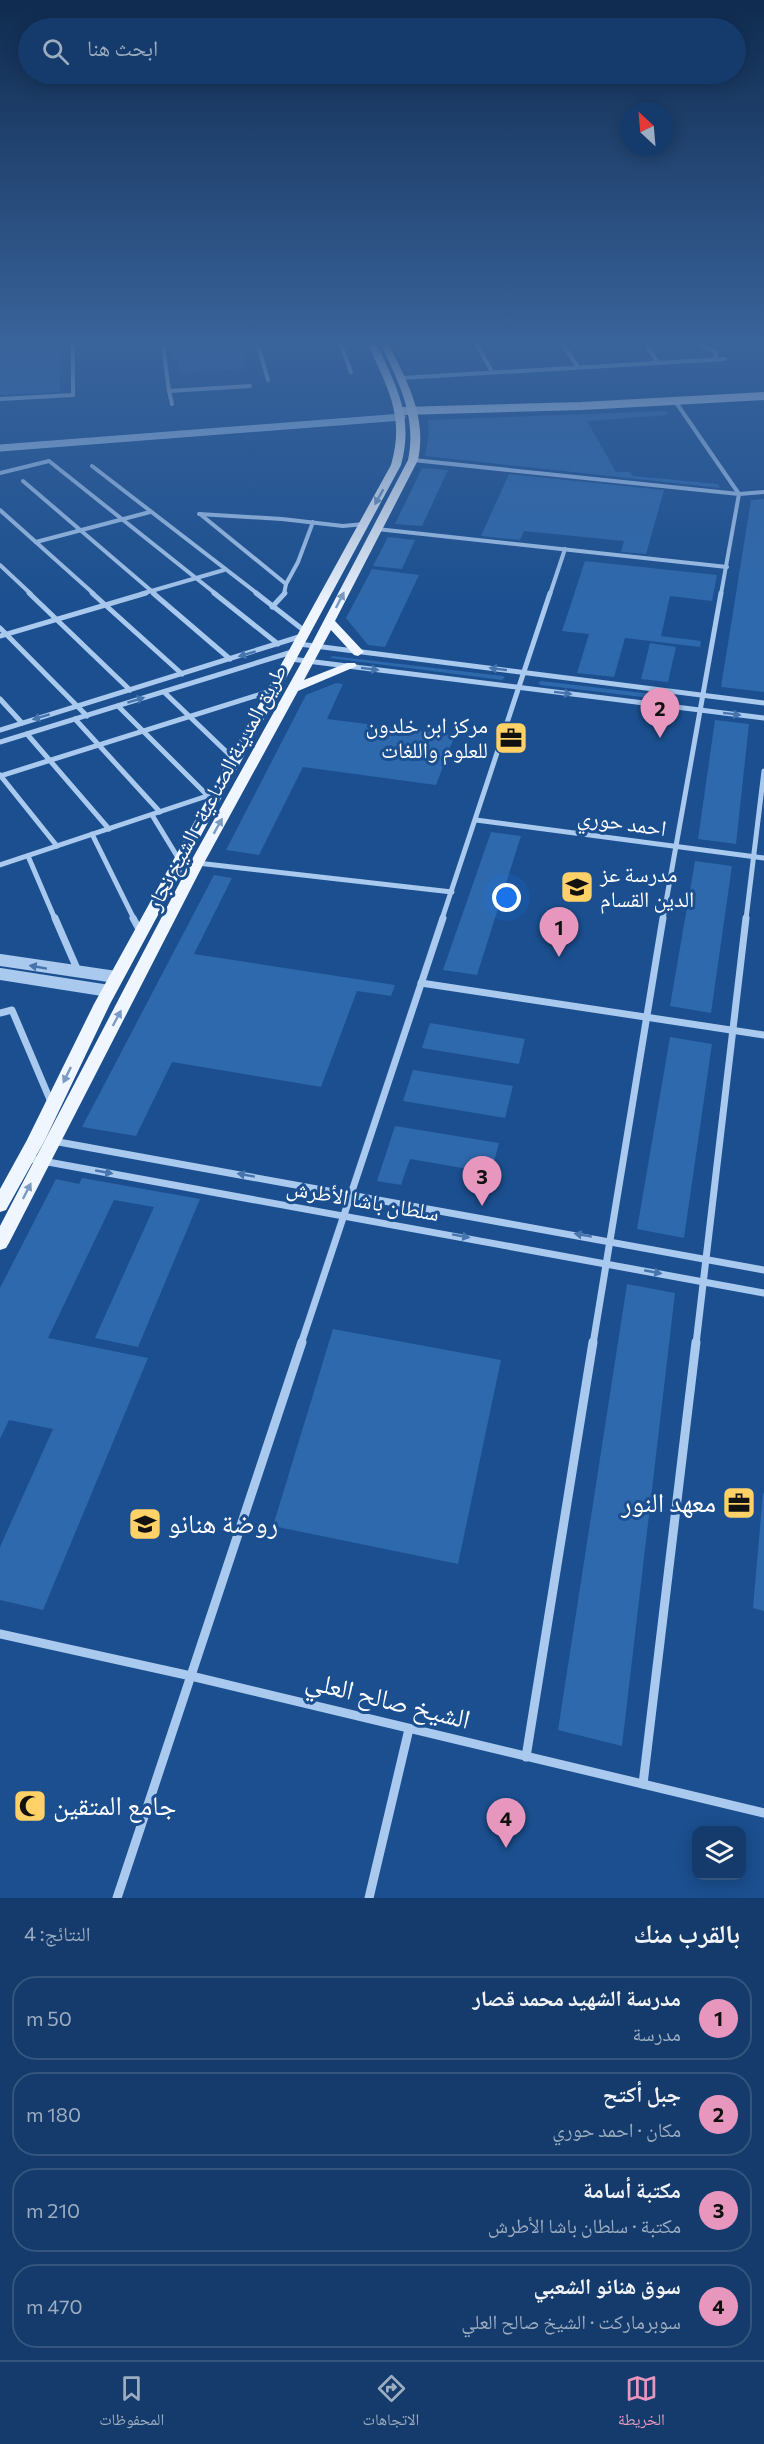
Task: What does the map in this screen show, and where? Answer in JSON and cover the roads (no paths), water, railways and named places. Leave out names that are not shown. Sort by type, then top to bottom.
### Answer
[{"type":"main road","points":[[0,1205],[36,1140],[116,977],[180,861],[212,795],[236,760],[299,644],[371,527],[402,450],[405,434]]},
{"type":"main road","name":"طريق المدينة الصناعية- الشيخ نجار","points":[[0,1242],[197,863],[329,621],[371,527],[412,460],[417,434]]},
{"type":"main road","points":[[329,621],[358,652]]},
{"type":"main road","points":[[294,688],[351,666]]},
{"type":"street","points":[[0,441],[113,434]]},
{"type":"street","points":[[0,448],[174,434]]},
{"type":"street","points":[[526,1757],[645,1018],[699,710],[740,494],[698,434]]},
{"type":"street","points":[[412,460],[740,494],[764,492]]},
{"type":"street","points":[[0,473],[50,461],[194,579],[278,644]]},
{"type":"street","points":[[92,466],[272,607],[299,644],[308,661],[764,718]]},
{"type":"street","points":[[23,481],[230,659]]},
{"type":"street","points":[[0,510],[182,674]]},
{"type":"street","points":[[36,542],[150,512]]},
{"type":"street","points":[[286,584],[199,514],[371,527],[727,567]]},
{"type":"street","points":[[272,607],[285,593],[286,584],[297,569],[300,552],[313,522]]},
{"type":"street","points":[[117,1898],[566,549]]},
{"type":"street","points":[[0,565],[130,690]]},
{"type":"street","points":[[3,635],[224,570]]},
{"type":"street","points":[[0,628],[3,635],[87,716]]},
{"type":"street","points":[[0,730],[278,644],[316,646],[764,703]]},
{"type":"street","points":[[0,742],[164,692],[299,644]]},
{"type":"street","points":[[57,846],[0,776],[274,690]]},
{"type":"street","points":[[164,692],[236,760]]},
{"type":"street","points":[[0,699],[22,723]]},
{"type":"street","points":[[1,864],[212,795],[118,706]]},
{"type":"street","points":[[75,719],[160,812]]},
{"type":"street","points":[[27,734],[109,829]]},
{"type":"street","points":[[643,1785],[764,771]]},
{"type":"street","points":[[152,815],[180,861],[452,892]]},
{"type":"street","name":"احمد حوري","points":[[476,819],[764,858]]},
{"type":"street","points":[[92,834],[141,933]]},
{"type":"street","points":[[28,856],[79,974]]},
{"type":"street","points":[[0,960],[79,974],[116,977]]},
{"type":"street","points":[[0,974],[109,991]]},
{"type":"street","points":[[421,983],[764,1035]]},
{"type":"street","points":[[0,1013],[12,1010],[52,1106]]},
{"type":"street","name":"سلطان باشا الأطرش","points":[[36,1140],[53,1141],[764,1269]]},
{"type":"street","name":"سلطان باشا الأطرش","points":[[26,1158],[764,1293]]},
{"type":"street","name":"الشيخ صالح العلي","points":[[0,1634],[191,1676],[764,1813]]},
{"type":"street","points":[[369,1898],[409,1729]]},
{"type":"place","name":"مركز ابن خلدون للعلوم واللغات","points":[[511,738]]},
{"type":"place","name":"جبل أكتح","points":[[660,738]]},
{"type":"place","name":"مدرسة عز الدين القسام","points":[[577,887]]},
{"type":"place","name":"مدرسة الشهيد محمد قصار","points":[[559,957]]},
{"type":"place","name":"مكتبة أسامة","points":[[482,1206]]},
{"type":"place","name":"معهد النور","points":[[739,1503]]},
{"type":"place","name":"روضة هنانو","points":[[145,1524]]},
{"type":"place","name":"جامع المتقين","points":[[30,1806]]},
{"type":"place","name":"سوق هنانو الشعبي","points":[[506,1848]]}]
